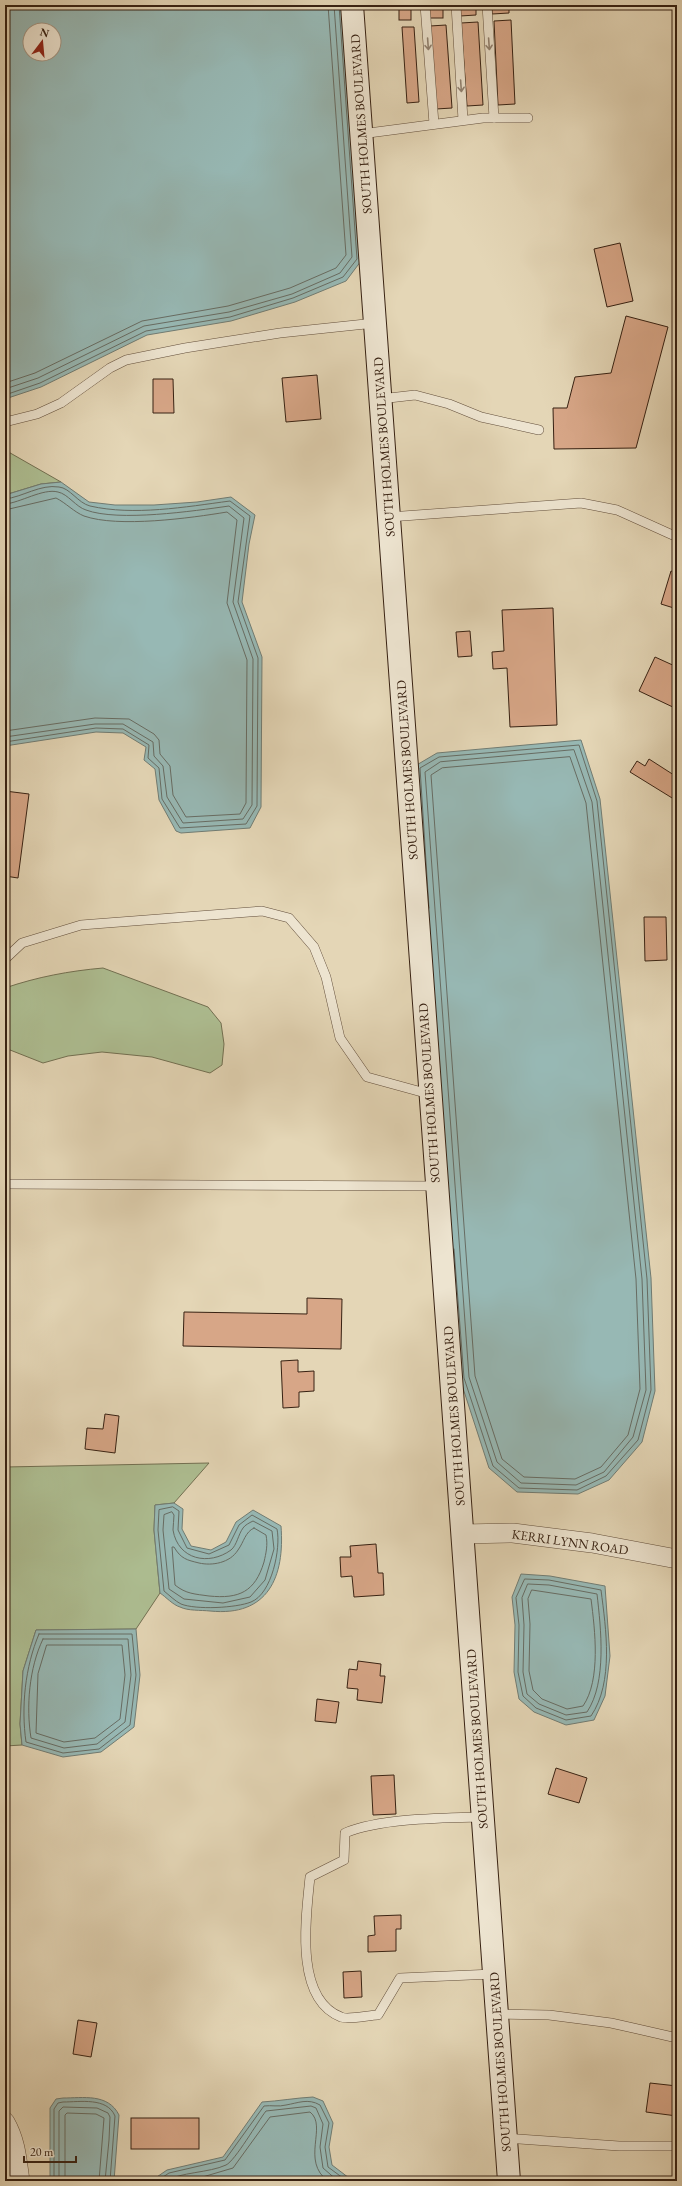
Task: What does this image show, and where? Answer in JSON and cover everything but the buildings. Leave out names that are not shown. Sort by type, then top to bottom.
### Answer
[{"type":"main road","name":"SOUTH HOLMES BOULEVARD","points":[[352,5],[429,1094],[463,1534],[509,2181]]},
{"type":"street","name":"KERRI LYNN ROAD","points":[[463,1534],[521,1534],[592,1543],[677,1559]]},
{"type":"street","points":[[5,2122],[11,2132],[16,2149],[20,2181]]},
{"type":"lane","points":[[425,5],[434,124]]},
{"type":"lane","points":[[456,5],[463,120]]},
{"type":"lane","points":[[487,5],[494,118]]},
{"type":"lane","points":[[361,134],[463,120],[528,118]]},
{"type":"lane","points":[[5,422],[37,414],[60,402],[110,368],[126,360],[185,348],[272,334],[375,322]]},
{"type":"lane","points":[[380,399],[415,395],[449,404],[481,417],[539,430]]},
{"type":"lane","points":[[389,517],[580,503],[617,510],[676,535]]},
{"type":"lane","points":[[5,959],[22,943],[81,925],[262,911],[289,918],[314,947],[326,978],[340,1038],[367,1077],[429,1094]]},
{"type":"lane","points":[[5,1184],[436,1186]]},
{"type":"lane","points":[[483,1817],[433,1819],[360,1827],[346,1833],[344,1860],[310,1877],[306,1944],[311,1983],[325,2007],[342,2018],[378,2014],[400,1978],[494,1974]]},
{"type":"lane","points":[[497,2014],[549,2015],[611,2022],[677,2038]]},
{"type":"lane","points":[[506,2138],[619,2146],[677,2146]]},
{"type":"green space","points":[[5,450],[61,482],[41,484],[5,495]]},
{"type":"green space","points":[[103,968],[208,1007],[221,1023],[224,1044],[222,1065],[210,1073],[152,1057],[102,1052],[68,1056],[43,1063],[5,1048],[5,988],[53,975]]},
{"type":"green space","points":[[209,1463],[174,1503],[155,1505],[154,1530],[160,1593],[136,1629],[36,1630],[23,1671],[20,1724],[22,1745],[5,1746],[5,1467]]},
{"type":"water","points":[[5,5],[343,5],[361,261],[346,281],[295,302],[231,321],[147,335],[41,387],[5,399]]},
{"type":"water","points":[[61,482],[89,502],[115,505],[154,505],[197,502],[231,497],[255,515],[249,544],[242,602],[262,657],[261,807],[250,828],[181,833],[176,831],[159,800],[155,769],[144,760],[146,747],[123,733],[96,732],[5,746],[5,495],[41,484]]},
{"type":"water","points":[[581,740],[600,799],[651,1278],[655,1391],[642,1442],[609,1480],[578,1494],[517,1492],[489,1468],[460,1379],[415,766],[437,753]]},
{"type":"water","points":[[174,1503],[183,1509],[182,1529],[191,1546],[211,1550],[226,1542],[236,1522],[253,1510],[281,1526],[280,1562],[276,1577],[269,1590],[259,1600],[246,1607],[230,1611],[195,1610],[177,1606],[160,1593],[154,1530],[155,1505]]},
{"type":"water","points":[[521,1574],[550,1576],[605,1586],[610,1656],[605,1696],[594,1720],[566,1725],[534,1712],[519,1699],[514,1672],[515,1625],[512,1597]]},
{"type":"water","points":[[136,1629],[140,1675],[134,1727],[101,1752],[63,1757],[22,1745],[20,1724],[23,1671],[36,1630]]},
{"type":"water","points":[[313,2097],[323,2101],[333,2123],[329,2147],[332,2165],[353,2181],[151,2181],[167,2170],[223,2157],[262,2102]]},
{"type":"water","points":[[94,2098],[102,2100],[114,2108],[119,2115],[114,2181],[50,2181],[50,2108],[56,2099]]}]
